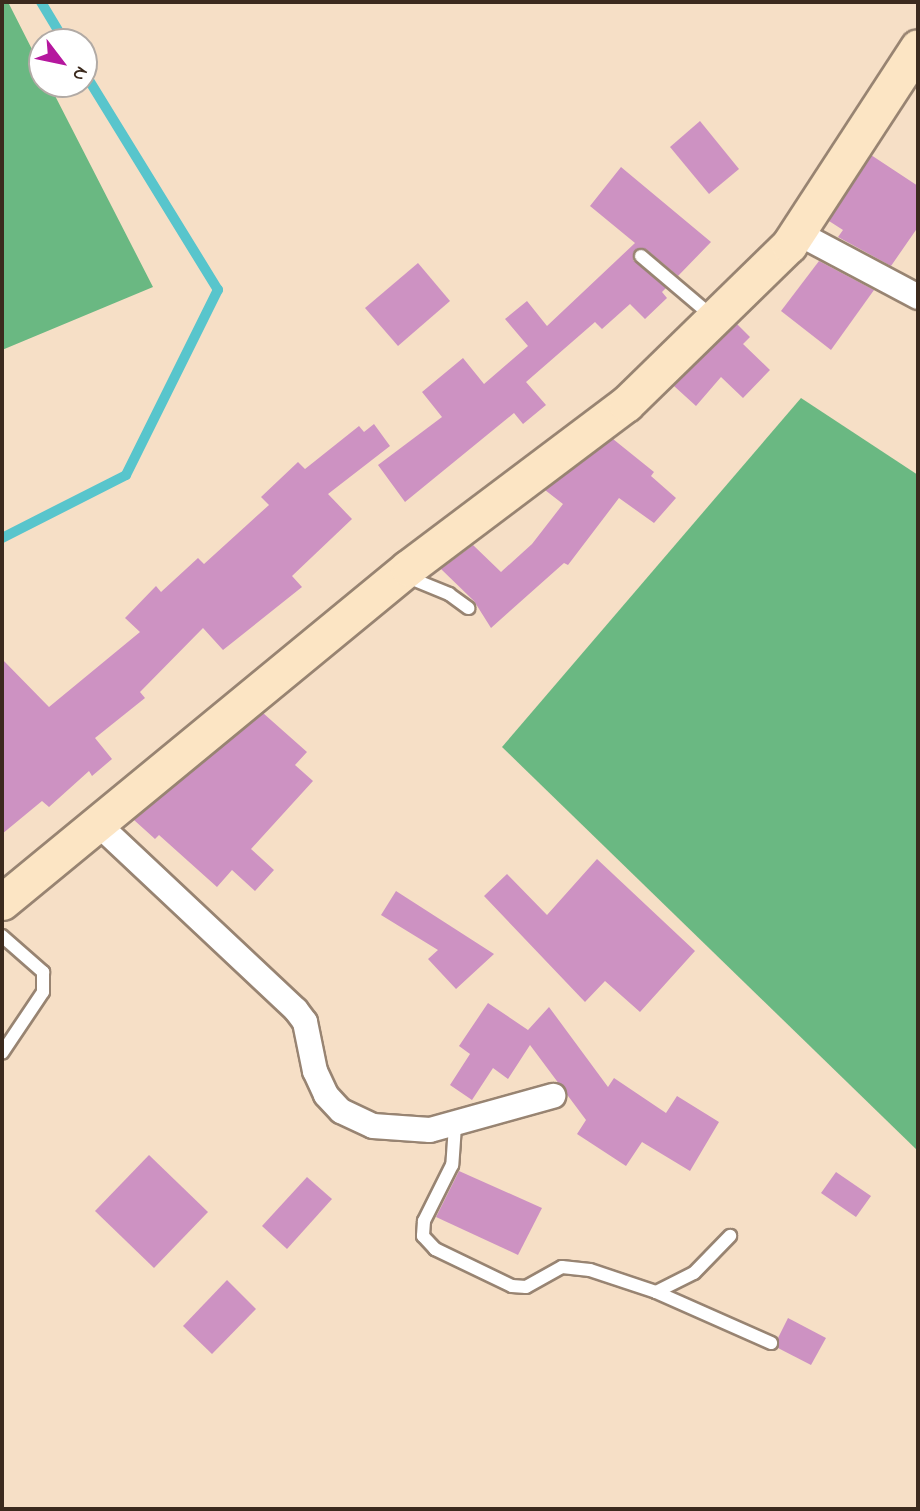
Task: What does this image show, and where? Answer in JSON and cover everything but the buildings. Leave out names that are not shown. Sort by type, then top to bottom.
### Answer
[{"type":"street","points":[[2,902],[401,575],[625,404],[796,232],[918,47]]},
{"type":"street","points":[[796,232],[918,297]]},
{"type":"street","points":[[97,823],[296,1010],[305,1022],[315,1070],[341,1111],[373,1126],[403,1130],[455,1126],[553,1096]]},
{"type":"lane","points":[[641,256],[713,318]]},
{"type":"lane","points":[[401,575],[449,594],[468,608]]},
{"type":"lane","points":[[2,936],[43,972],[43,992],[2,1052]]},
{"type":"lane","points":[[455,1126],[452,1165],[424,1221],[423,1236],[435,1250],[512,1286],[526,1287],[562,1266],[656,1292],[771,1343]]},
{"type":"lane","points":[[656,1292],[694,1273],[730,1236]]},
{"type":"green space","points":[[2,2],[8,2],[28,41],[28,98],[56,98],[153,287],[2,350]]},
{"type":"green space","points":[[801,398],[918,475],[918,1151],[502,747]]},
{"type":"waterway","points":[[41,2],[57,28]]},
{"type":"waterway","points":[[2,538],[126,475],[218,290],[98,95]]}]
